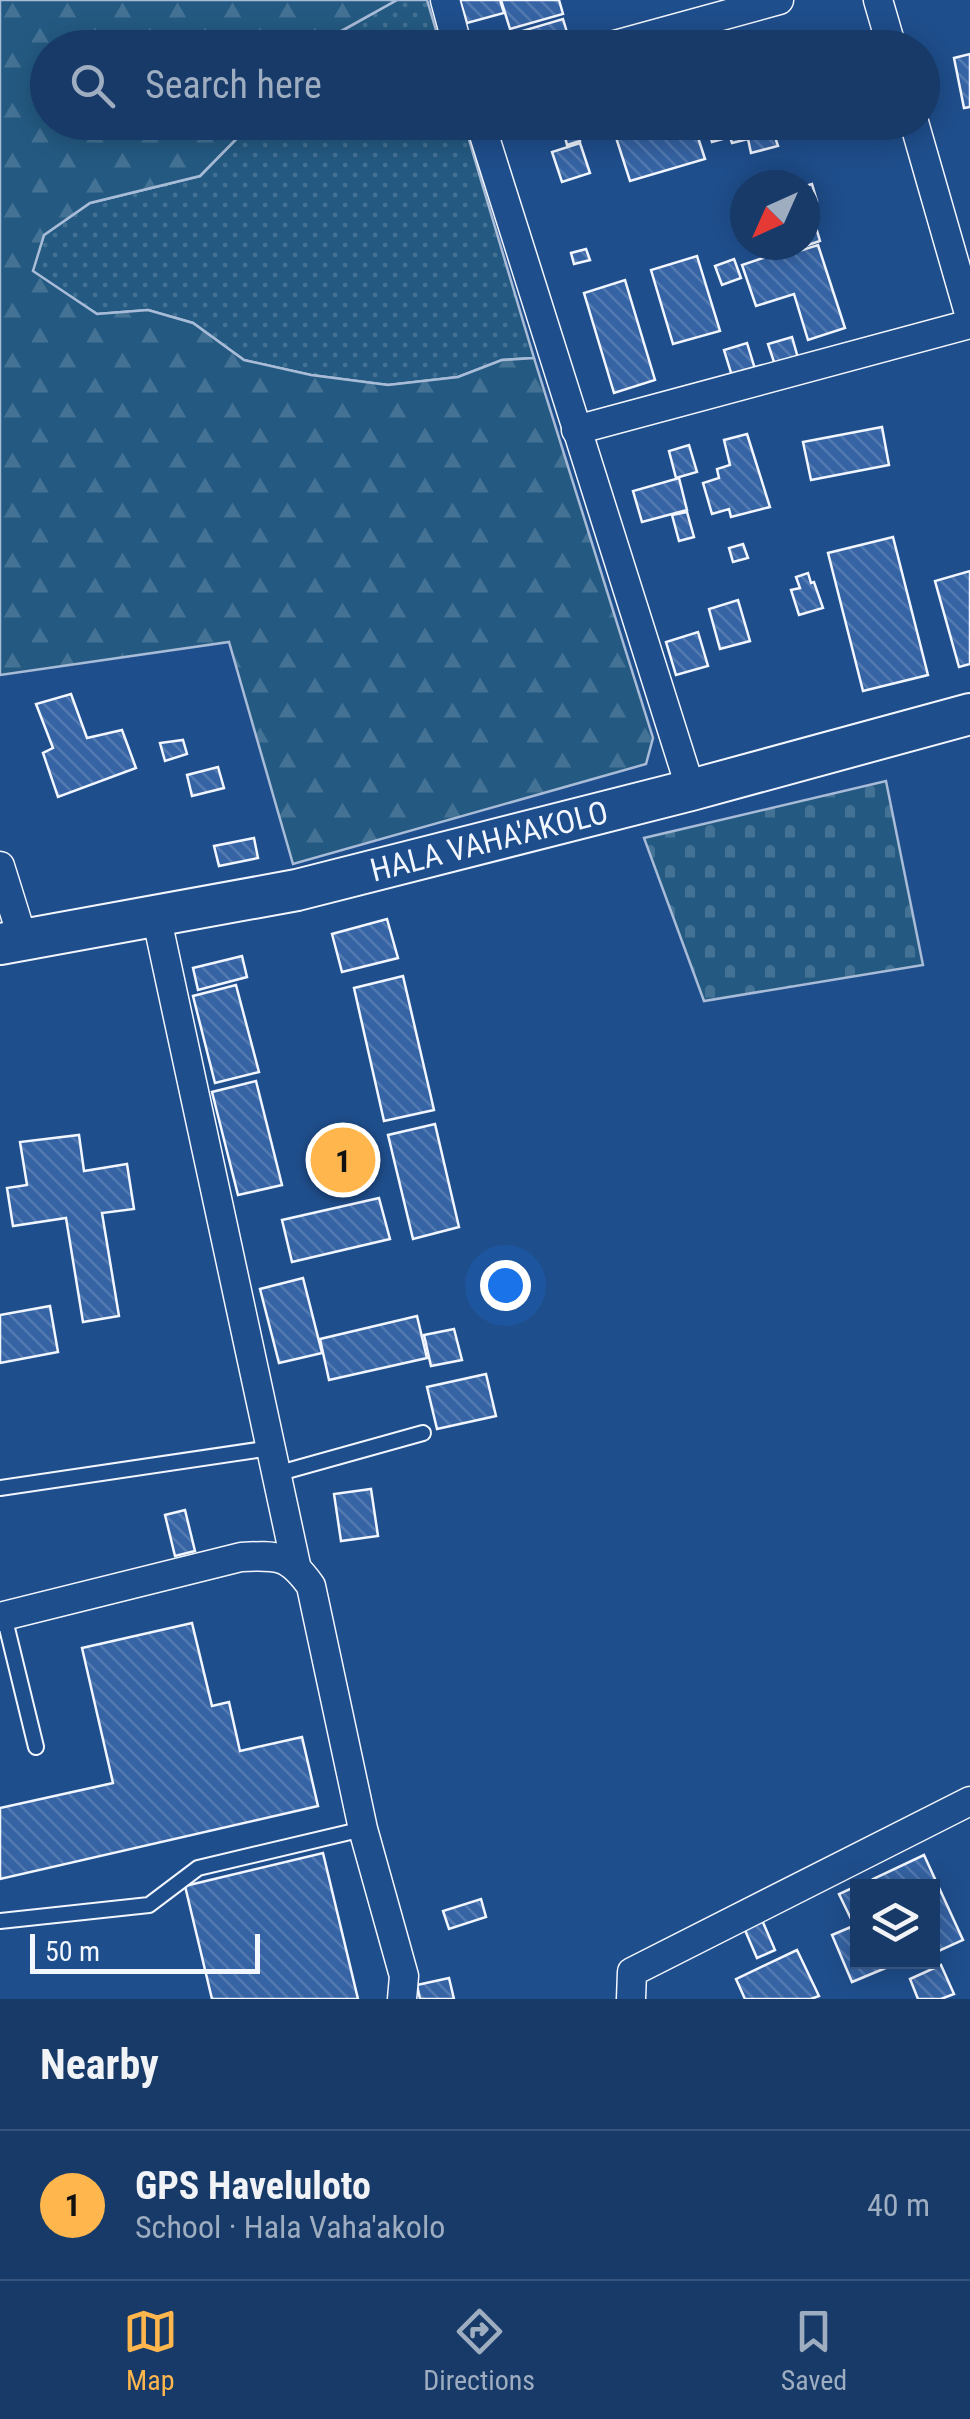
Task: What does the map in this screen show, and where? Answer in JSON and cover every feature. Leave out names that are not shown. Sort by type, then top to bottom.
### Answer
[{"type":"main road","name":"HALA VAHA'AKOLO","points":[[11,942],[297,890],[970,714]]},
{"type":"street","points":[[444,0],[453,30]]},
{"type":"street","points":[[670,30],[779,0]]},
{"type":"street","points":[[878,0],[887,30]]},
{"type":"street","points":[[486,140],[691,790]]},
{"type":"street","points":[[919,140],[970,317]]},
{"type":"street","points":[[576,430],[970,324]]},
{"type":"street","points":[[0,866],[11,942]]},
{"type":"street","points":[[156,916],[296,1565],[311,1586],[363,1828],[404,1976],[402,1999]]},
{"type":"street","points":[[2,1617],[240,1557],[270,1556],[296,1565]]},
{"type":"street","points":[[631,1999],[632,1972],[970,1801]]},
{"type":"lane","points":[[0,1488],[274,1461],[423,1433]]},
{"type":"lane","points":[[2,1617],[36,1747]]},
{"type":"lane","points":[[0,1921],[149,1906],[198,1868],[363,1828]]},
{"type":"green space","points":[[0,0],[397,0],[343,30],[30,30],[30,140],[235,140],[200,176],[90,203],[44,235],[33,271],[97,314],[148,310],[193,323],[244,360],[311,375],[388,385],[458,377],[502,360],[534,358],[653,738],[646,764],[293,864],[229,642],[0,675]]},
{"type":"green space","points":[[397,0],[427,0],[436,30],[344,30]]},
{"type":"green space","points":[[235,140],[469,140],[534,358],[502,360],[458,377],[388,385],[311,375],[244,360],[193,323],[148,310],[97,314],[32,271],[44,235],[90,203],[200,176]]},
{"type":"green space","points":[[886,781],[923,965],[704,1001],[644,838]]},
{"type":"building","points":[[460,0],[500,0],[504,13],[467,23]]},
{"type":"building","points":[[501,0],[559,0],[563,14],[510,29]]},
{"type":"building","points":[[563,19],[566,30],[526,30]]},
{"type":"building","points":[[970,54],[970,107],[964,108],[954,58]]},
{"type":"building","points":[[617,140],[699,140],[705,159],[630,181]]},
{"type":"building","points":[[748,140],[776,140],[778,146],[751,153]]},
{"type":"building","points":[[580,143],[590,173],[562,182],[552,152]]},
{"type":"building","points":[[586,249],[590,260],[574,264],[571,253]]},
{"type":"building","points":[[820,251],[845,328],[808,340],[794,294],[756,306],[742,265],[757,260],[820,260]]},
{"type":"building","points":[[697,256],[720,331],[673,344],[651,270]]},
{"type":"building","points":[[734,260],[741,278],[722,285],[715,266]]},
{"type":"building","points":[[625,280],[655,380],[614,393],[584,293]]},
{"type":"building","points":[[792,337],[798,358],[775,365],[768,344]]},
{"type":"building","points":[[747,343],[755,369],[732,376],[724,350]]},
{"type":"building","points":[[882,427],[889,465],[811,480],[803,442]]},
{"type":"building","points":[[747,434],[770,507],[731,517],[729,509],[712,514],[703,483],[719,478],[717,469],[730,465],[724,440]]},
{"type":"building","points":[[689,445],[697,472],[676,478],[669,451]]},
{"type":"building","points":[[679,478],[687,510],[642,522],[633,491]]},
{"type":"building","points":[[687,512],[694,537],[679,541],[672,515]]},
{"type":"building","points":[[893,537],[928,675],[863,691],[828,553]]},
{"type":"building","points":[[743,544],[748,558],[733,562],[729,548]]},
{"type":"building","points":[[970,571],[970,664],[959,667],[935,581]]},
{"type":"building","points":[[808,573],[823,608],[799,615],[791,590],[800,588],[796,577]]},
{"type":"building","points":[[738,600],[750,641],[720,649],[709,609]]},
{"type":"building","points":[[698,632],[708,666],[676,675],[666,642]]},
{"type":"building","points":[[71,694],[87,738],[122,730],[136,768],[58,797],[43,753],[53,748],[36,704]]},
{"type":"building","points":[[183,740],[187,754],[165,761],[160,743]]},
{"type":"building","points":[[218,767],[224,788],[192,796],[187,775]]},
{"type":"building","points":[[254,838],[258,858],[219,866],[214,846]]},
{"type":"building","points":[[387,919],[398,958],[342,972],[332,934]]},
{"type":"building","points":[[242,956],[247,977],[198,990],[193,968]]},
{"type":"building","points":[[403,976],[434,1110],[384,1121],[354,988]]},
{"type":"building","points":[[236,985],[259,1072],[215,1083],[193,996]]},
{"type":"building","points":[[256,1081],[282,1185],[238,1195],[212,1092]]},
{"type":"building","points":[[435,1124],[459,1227],[413,1239],[388,1135]]},
{"type":"building","points":[[79,1135],[84,1171],[127,1164],[134,1209],[102,1213],[119,1316],[83,1322],[66,1218],[13,1226],[7,1188],[27,1185],[20,1142]]},
{"type":"building","points":[[379,1198],[390,1239],[292,1262],[282,1220]]},
{"type":"building","points":[[303,1278],[322,1353],[279,1363],[260,1289]]},
{"type":"building","points":[[50,1306],[58,1352],[0,1363],[0,1315]]},
{"type":"building","points":[[417,1316],[427,1358],[329,1380],[320,1339]]},
{"type":"building","points":[[454,1329],[462,1360],[431,1366],[424,1335]]},
{"type":"building","points":[[486,1374],[496,1416],[437,1429],[427,1387]]},
{"type":"building","points":[[371,1489],[378,1536],[341,1541],[334,1494]]},
{"type":"building","points":[[185,1510],[195,1551],[175,1556],[165,1515]]},
{"type":"building","points":[[192,1623],[212,1706],[229,1702],[240,1751],[302,1737],[318,1806],[0,1879],[0,1808],[113,1783],[82,1648]]},
{"type":"building","points":[[323,1853],[358,1999],[212,1999],[185,1886]]},
{"type":"building","points":[[924,1855],[935,1879],[873,1879]]},
{"type":"building","points":[[850,1889],[850,1917],[839,1894]]},
{"type":"building","points":[[940,1890],[963,1940],[940,1950]]},
{"type":"building","points":[[481,1899],[486,1917],[449,1929],[443,1911]]},
{"type":"building","points":[[762,1920],[775,1950],[757,1958],[744,1928]]},
{"type":"building","points":[[850,1927],[850,1969],[883,1969],[852,1982],[832,1935]]},
{"type":"building","points":[[797,1950],[819,1996],[745,1999],[736,1979]]},
{"type":"building","points":[[940,1965],[954,1994],[941,1999],[918,1999],[910,1979],[940,1969]]},
{"type":"building","points":[[449,1978],[454,1999],[420,1999],[417,1985]]},
{"type":"place","name":"GPS Haveluloto","points":[[343,1160]]}]
